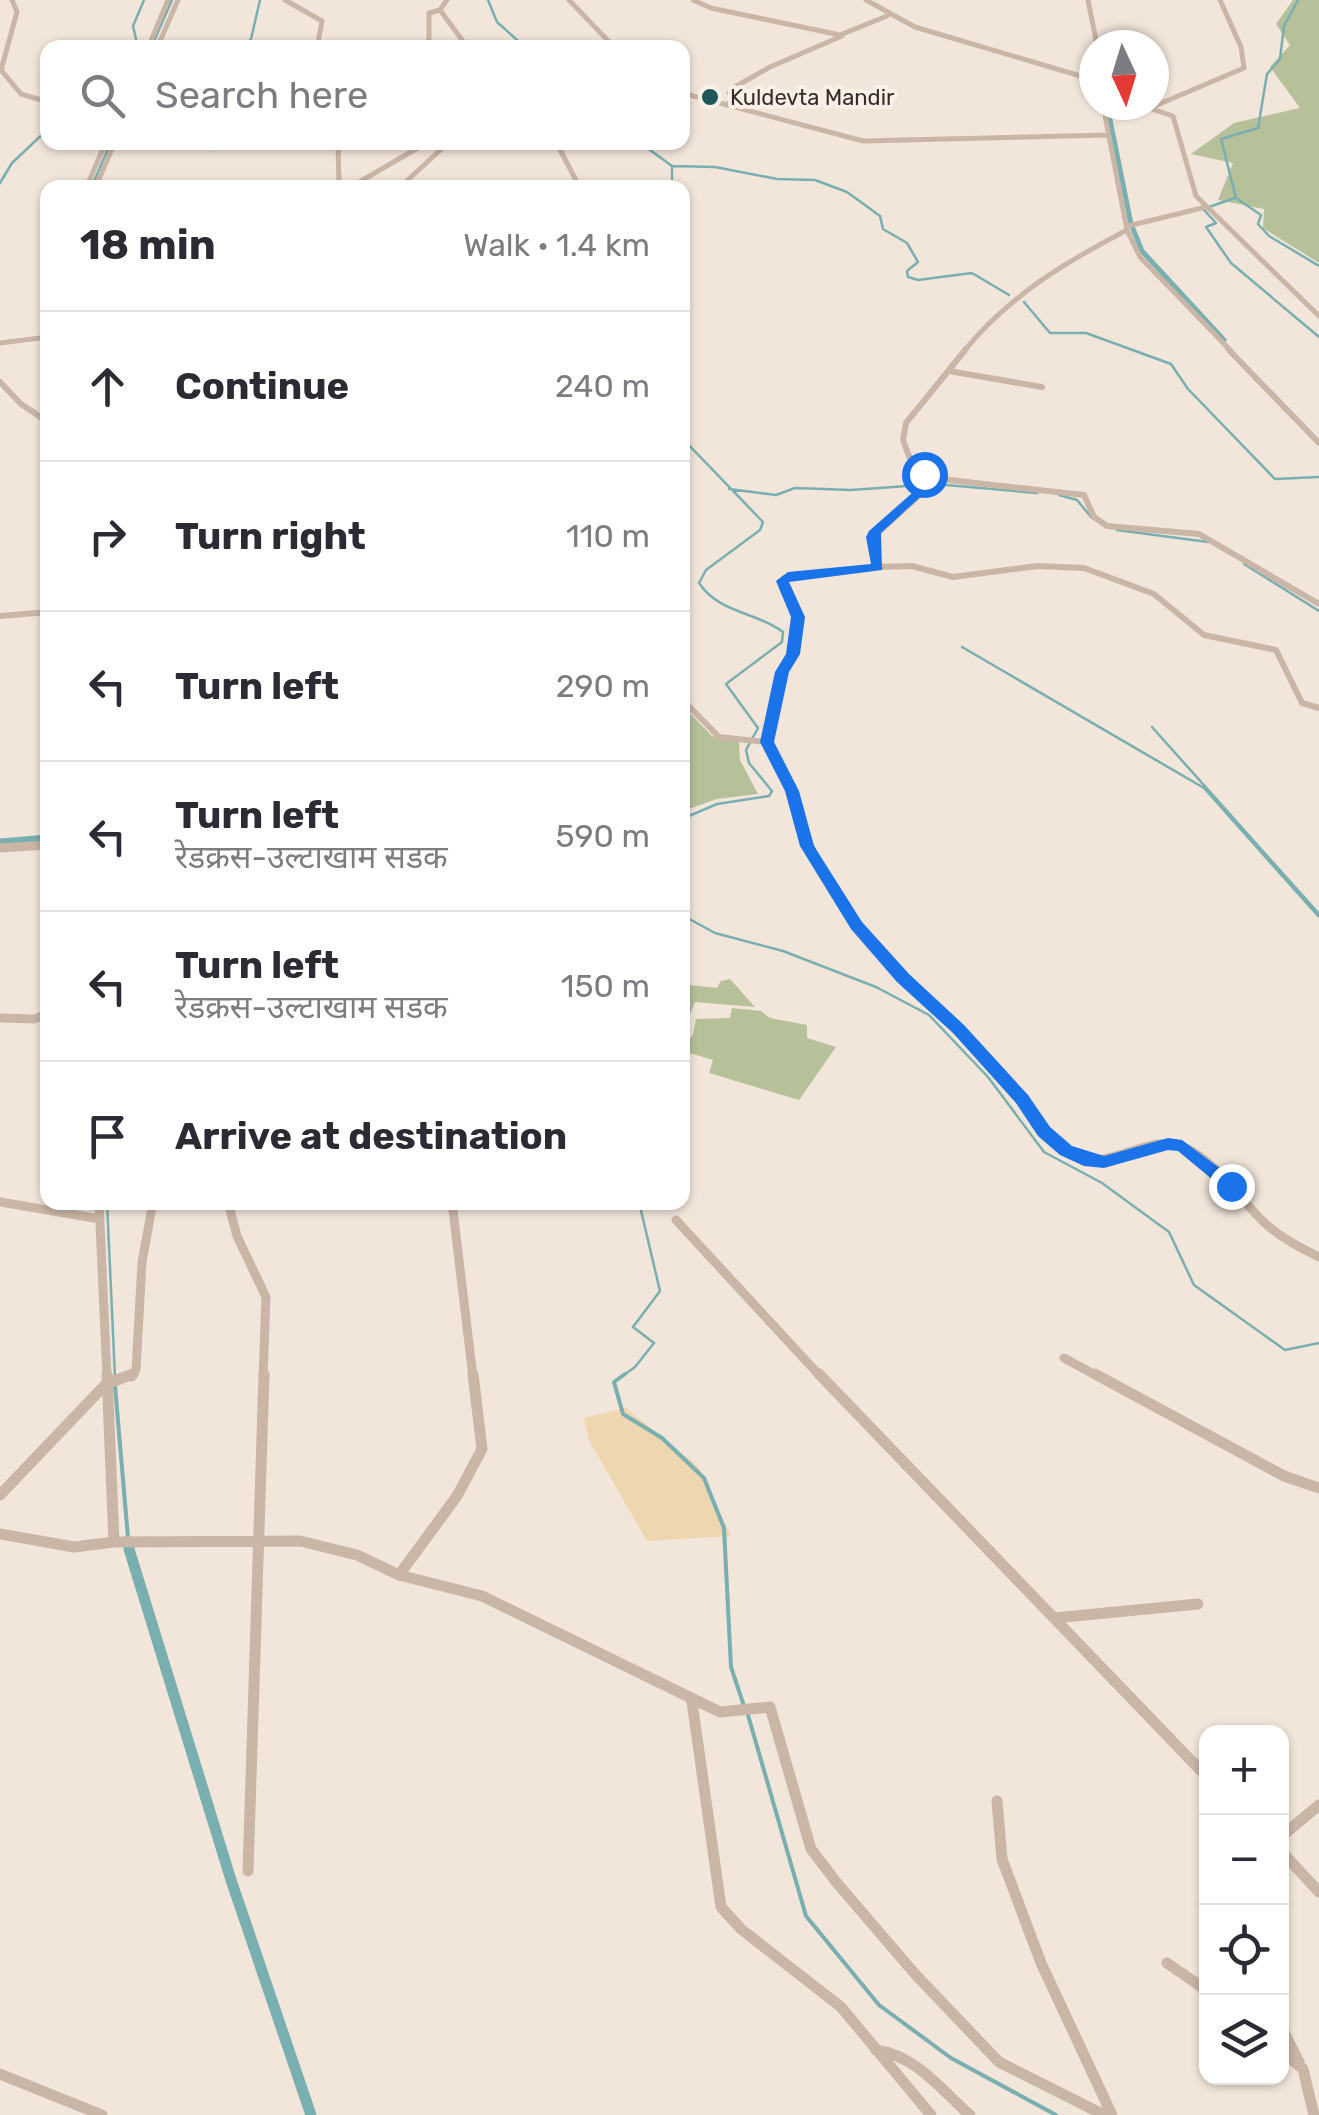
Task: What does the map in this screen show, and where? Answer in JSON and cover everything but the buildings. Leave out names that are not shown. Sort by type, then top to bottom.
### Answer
[{"type":"street","points":[[12,0],[17,12],[0,70],[21,94],[40,100]]},
{"type":"street","points":[[151,40],[168,0]]},
{"type":"street","points":[[160,40],[178,0]]},
{"type":"street","points":[[285,0],[322,21],[318,40]]},
{"type":"street","points":[[427,40],[428,13],[440,10],[447,0]]},
{"type":"street","points":[[569,0],[607,40]]},
{"type":"street","points":[[693,0],[711,8],[846,35]]},
{"type":"street","points":[[866,0],[888,16],[1079,74]]},
{"type":"street","points":[[1088,0],[1094,30]]},
{"type":"street","points":[[1169,100],[1244,68],[1241,47],[1220,0]]},
{"type":"street","points":[[440,10],[462,40]]},
{"type":"street","points":[[726,105],[734,100],[729,93],[734,88],[759,73],[888,16]]},
{"type":"street","points":[[690,95],[862,141],[1107,134]]},
{"type":"street","points":[[1169,116],[1177,122],[1188,186],[1319,316]]},
{"type":"street","points":[[1106,120],[1131,227],[1146,265],[1319,443]]},
{"type":"street","points":[[89,180],[103,150]]},
{"type":"street","points":[[98,180],[112,150]]},
{"type":"street","points":[[338,150],[339,180]]},
{"type":"street","points":[[363,180],[414,150]]},
{"type":"street","points":[[409,180],[443,150]]},
{"type":"street","points":[[558,150],[574,169],[577,180]]},
{"type":"street","points":[[878,568],[873,537],[876,531],[907,508],[924,483],[904,448],[902,432],[984,328],[1054,268],[1131,227],[1206,207]]},
{"type":"street","points":[[0,342],[40,337]]},
{"type":"street","points":[[949,371],[1042,387]]},
{"type":"street","points":[[0,382],[40,417]]},
{"type":"street","points":[[913,467],[949,480],[1084,494],[1094,517],[1107,526],[1200,534],[1319,604]]},
{"type":"street","points":[[1319,708],[1302,703],[1276,650],[1204,635],[1154,594],[1099,572],[1038,566],[953,577],[912,566],[878,568],[784,578],[798,617],[793,654],[782,672],[763,742],[792,791],[807,846],[856,926],[998,1072],[1044,1132],[1084,1160],[1104,1162],[1168,1144],[1182,1146],[1231,1186],[1278,1234],[1319,1258]]},
{"type":"street","points":[[0,616],[40,613]]},
{"type":"street","points":[[690,707],[719,737],[763,742]]},
{"type":"street","points":[[0,848],[40,846]]},
{"type":"street","points":[[0,1018],[40,1017]]},
{"type":"street","points":[[0,1202],[40,1209]]},
{"type":"street","points":[[47,1210],[100,1219]]},
{"type":"street","points":[[99,1210],[124,1541]]},
{"type":"street","points":[[0,1495],[112,1383],[131,1378],[140,1351],[142,1262],[152,1210]]},
{"type":"street","points":[[230,1210],[237,1236],[266,1298],[248,1872]]},
{"type":"street","points":[[399,1576],[457,1496],[482,1449],[453,1210]]},
{"type":"street","points":[[676,1220],[724,1275],[1199,1769]]},
{"type":"street","points":[[1064,1358],[1284,1476],[1319,1488]]},
{"type":"street","points":[[0,1534],[74,1546],[124,1541],[300,1541],[357,1555],[399,1576],[482,1596],[570,1636],[692,1702],[720,1712],[770,1707],[810,1849],[837,1883],[915,1974],[1000,2062],[1104,2115]]},
{"type":"street","points":[[1054,1618],[1198,1604]]},
{"type":"street","points":[[692,1702],[721,1907],[741,1930],[840,2007],[931,2115]]},
{"type":"street","points":[[997,1801],[1002,1859],[1041,1963],[1112,2115]]},
{"type":"street","points":[[1289,1830],[1319,1805]]},
{"type":"street","points":[[1289,1861],[1319,1892]]},
{"type":"street","points":[[1167,1964],[1199,1985]]},
{"type":"street","points":[[1289,2042],[1303,2069],[1314,2115]]},
{"type":"street","points":[[876,2050],[888,2050],[914,2065],[970,2115]]},
{"type":"street","points":[[1289,2057],[1303,2069]]},
{"type":"street","points":[[0,2074],[102,2115]]},
{"type":"green space","points":[[1293,0],[1319,0],[1319,263],[1263,228],[1264,209],[1218,200],[1233,163],[1191,154],[1234,123],[1300,108],[1270,67],[1290,45],[1276,24]]},
{"type":"green space","points":[[690,713],[712,736],[739,742],[740,760],[758,794],[717,799],[690,809]]},
{"type":"green space","points":[[730,979],[755,1007],[695,1002],[690,1014],[690,985],[717,988],[721,981]]},
{"type":"green space","points":[[732,1008],[761,1011],[770,1018],[807,1025],[807,1038],[836,1047],[799,1100],[709,1073],[713,1060],[690,1053],[696,1019],[730,1018]]},
{"type":"sand","points":[[626,1408],[698,1466],[731,1536],[647,1541],[589,1440],[584,1418]]},
{"type":"waterway","points":[[136,40],[133,26],[144,0]]},
{"type":"waterway","points":[[154,40],[172,0]]},
{"type":"waterway","points":[[250,40],[260,0]]},
{"type":"waterway","points":[[488,0],[497,22],[517,40]]},
{"type":"waterway","points":[[1298,0],[1284,26],[1280,59],[1267,74],[1258,128],[1221,139],[1236,198],[1261,215],[1258,224],[1269,236],[1319,266]]},
{"type":"waterway","points":[[1110,120],[1131,224],[1142,251],[1224,340]]},
{"type":"waterway","points":[[0,183],[12,163],[40,137]]},
{"type":"waterway","points":[[94,180],[108,150]]},
{"type":"waterway","points":[[650,150],[672,166]]},
{"type":"waterway","points":[[672,166],[715,167],[777,179],[815,180],[847,192],[880,216],[883,229],[907,243],[918,262],[907,271],[908,277],[918,280],[972,273],[1009,295]]},
{"type":"waterway","points":[[672,166],[672,180]]},
{"type":"waterway","points":[[1209,207],[1235,198]]},
{"type":"waterway","points":[[1204,210],[1216,223],[1206,227],[1231,263],[1319,337]]},
{"type":"waterway","points":[[1024,302],[1050,333],[1086,333],[1171,364],[1188,389],[1275,479],[1319,477]]},
{"type":"waterway","points":[[690,446],[731,489]]},
{"type":"waterway","points":[[731,489],[776,495],[795,488],[851,490],[935,484],[1037,493]]},
{"type":"waterway","points":[[690,816],[717,804],[769,796],[772,791],[749,763],[746,750],[758,728],[726,684],[782,642],[783,632],[727,607],[699,583],[706,570],[760,530],[763,522],[731,489]]},
{"type":"waterway","points":[[1059,495],[1077,500],[1092,518]]},
{"type":"waterway","points":[[1117,530],[1208,542]]},
{"type":"waterway","points":[[1244,564],[1319,611]]},
{"type":"waterway","points":[[962,647],[1204,788],[1319,917]]},
{"type":"waterway","points":[[1152,727],[1319,914]]},
{"type":"waterway","points":[[0,843],[40,840]]},
{"type":"waterway","points":[[690,919],[715,933],[783,951],[876,987],[929,1015],[988,1077],[1044,1152],[1102,1183],[1169,1232],[1194,1285],[1285,1350],[1319,1343]]},
{"type":"waterway","points":[[107,1210],[115,1377]]},
{"type":"waterway","points":[[621,1377],[635,1367],[654,1343],[633,1327],[660,1291],[641,1210]]},
{"type":"waterway","points":[[625,1374],[614,1382],[623,1414],[662,1438],[704,1478],[724,1528],[731,1667],[743,1703]]},
{"type":"waterway","points":[[115,1386],[128,1538]]},
{"type":"waterway","points":[[129,1549],[231,1880],[311,2115]]},
{"type":"waterway","points":[[748,1715],[806,1916],[879,2005],[951,2058],[1056,2115]]},
{"type":"place","name":"Kuldevta Mandir","points":[[710,97]]},
{"type":"route","points":[[924,474],[913,467],[923,480],[922,493],[873,537],[878,568],[788,576],[782,581],[798,617],[793,654],[782,672],[767,742],[792,791],[807,846],[856,926],[903,978],[958,1029],[1022,1099],[1044,1132],[1066,1151],[1084,1160],[1104,1162],[1168,1144],[1182,1146],[1231,1186]]}]
